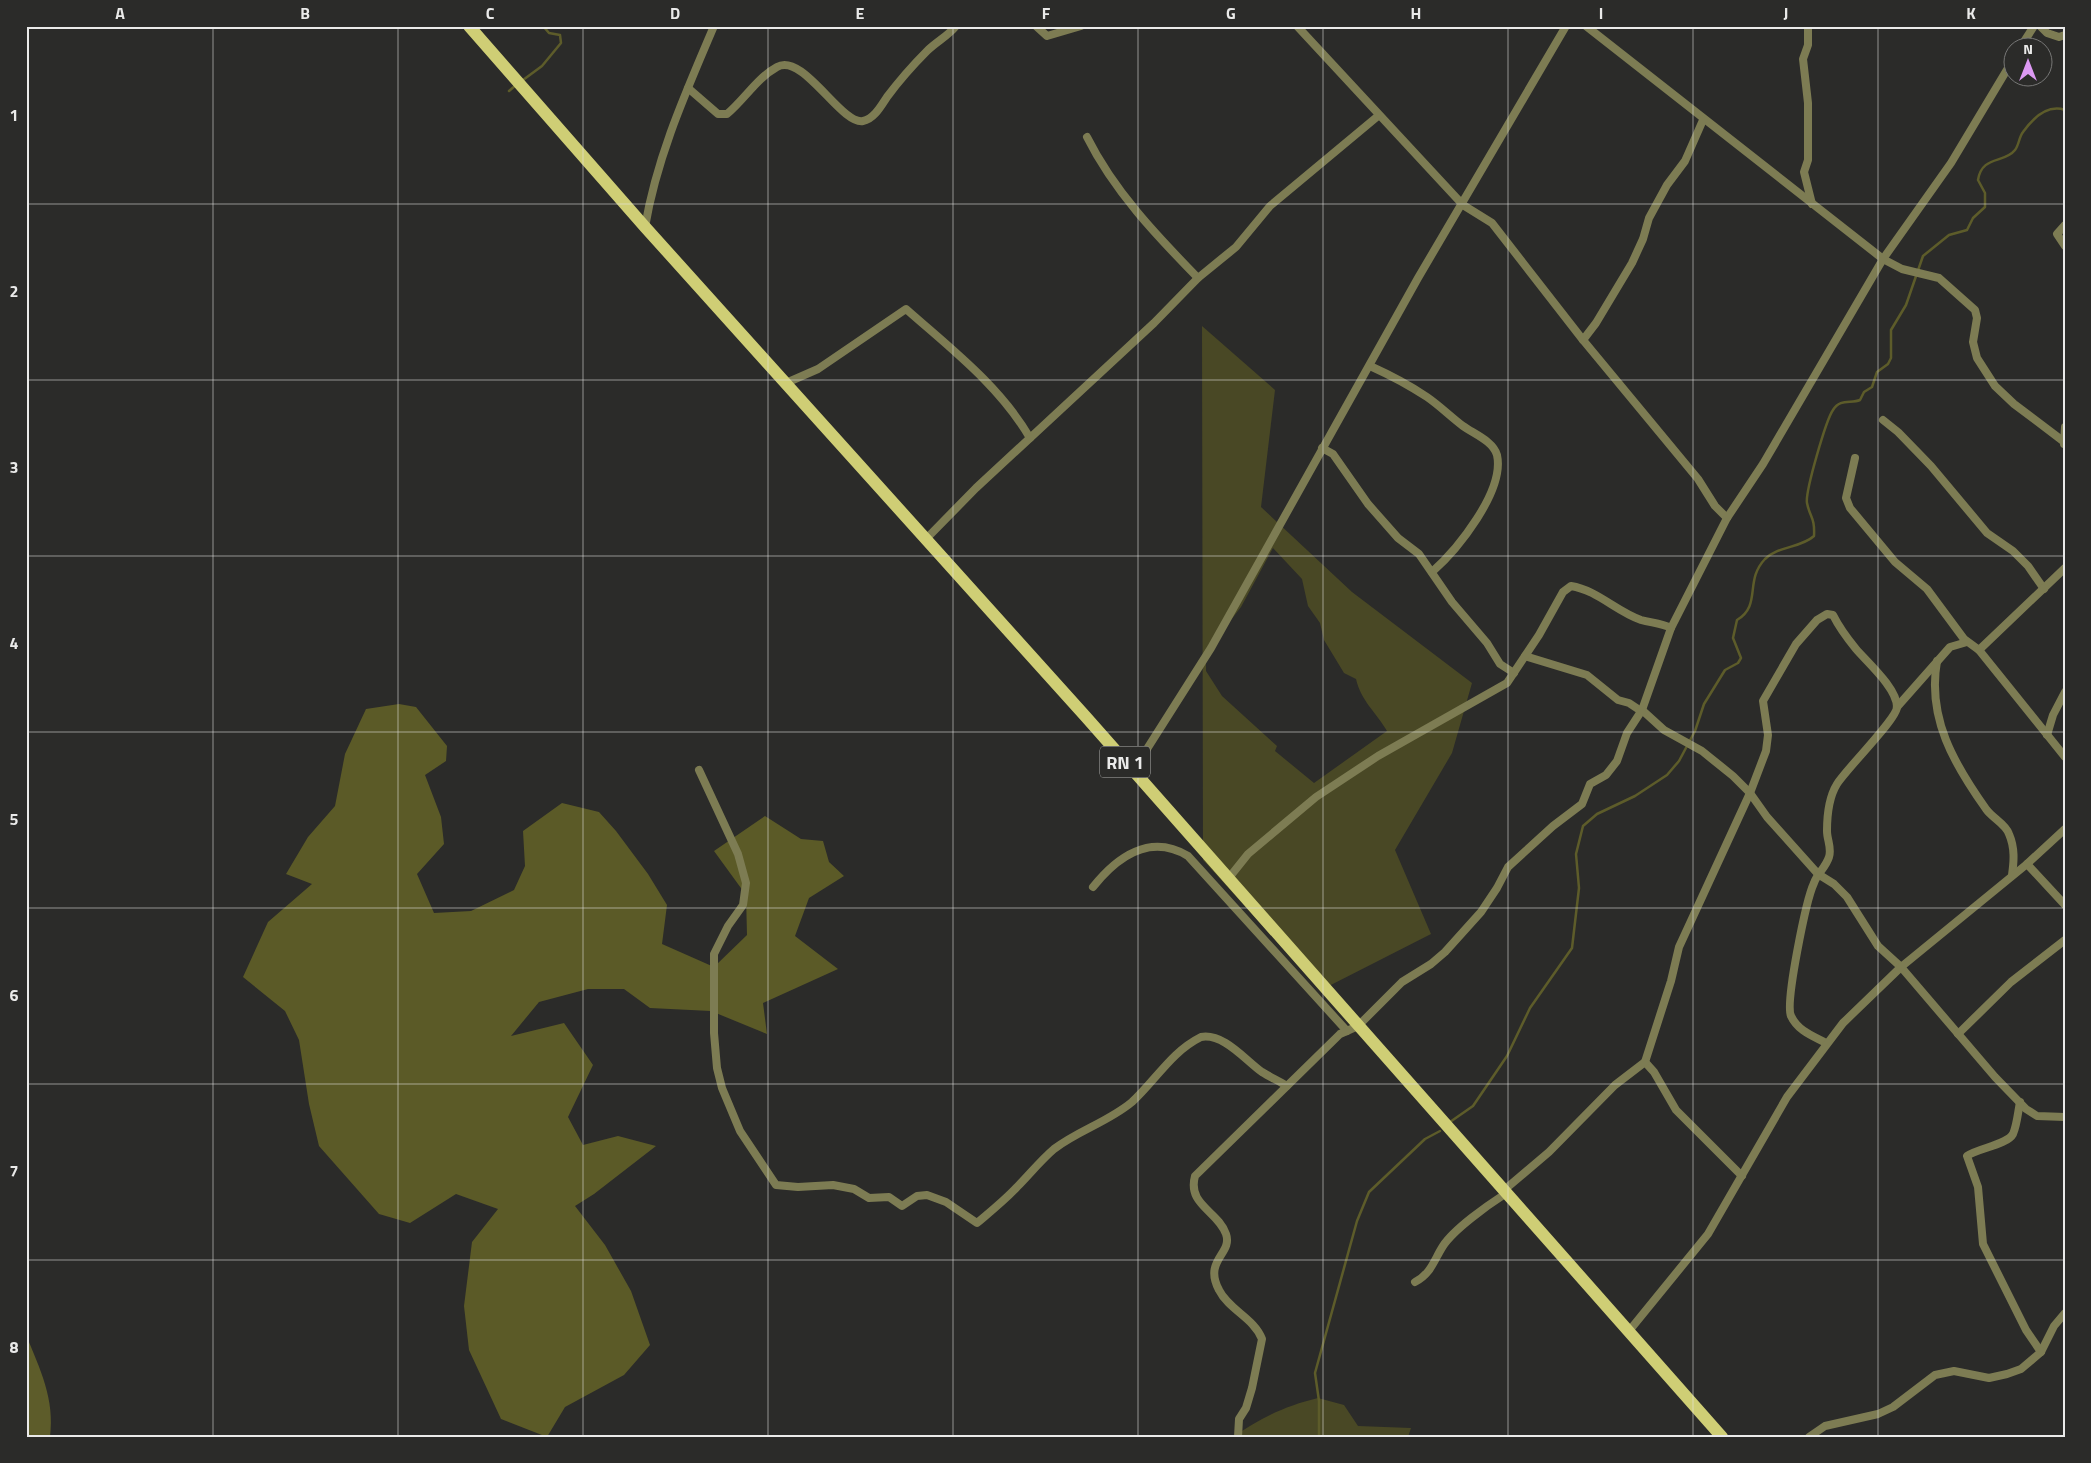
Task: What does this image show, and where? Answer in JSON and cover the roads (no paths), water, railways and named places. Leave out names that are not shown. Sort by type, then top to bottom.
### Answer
[{"type":"main road","name":"RN 1","points":[[469,26],[645,227],[1134,771],[1228,879],[1352,1029],[1504,1192],[1629,1331],[1719,1435]]},
{"type":"street","points":[[645,227],[652,189],[669,133],[714,26]]},
{"type":"street","points":[[688,88],[718,114],[727,114],[762,78],[779,66],[798,68],[844,112],[854,120],[864,121],[874,114],[928,50],[956,26]]},
{"type":"street","points":[[1036,26],[1047,36],[1081,26]]},
{"type":"street","points":[[1297,26],[1378,116],[1432,169],[1463,205],[1492,223],[1583,340],[1698,480],[1715,506],[1727,518]]},
{"type":"street","points":[[1134,771],[1211,648],[1418,278],[1463,205],[1566,26]]},
{"type":"street","points":[[1586,26],[1667,88],[1703,120],[1883,259],[1902,269],[1939,278],[1974,310],[1977,318],[1973,342],[1977,358],[1995,386],[2014,404],[2064,443]]},
{"type":"street","points":[[1808,26],[1808,46],[1803,59],[1808,103],[1808,160],[1804,172],[1812,204]]},
{"type":"street","points":[[2026,38],[2034,26]]},
{"type":"street","points":[[2040,26],[2047,33],[2059,37],[2065,35]]},
{"type":"street","points":[[1238,1437],[1239,1419],[1246,1408],[1252,1388],[1262,1339],[1253,1325],[1231,1306],[1220,1292],[1214,1280],[1217,1260],[1228,1243],[1226,1234],[1198,1201],[1194,1192],[1193,1182],[1199,1170],[1340,1034],[1352,1029],[1402,982],[1431,964],[1444,952],[1481,912],[1508,867],[1553,826],[1582,804],[1590,784],[1606,776],[1617,761],[1627,733],[1641,711],[1671,628],[1727,518],[1763,464],[1883,259],[1951,163],[2004,75]]},
{"type":"street","points":[[926,540],[976,488],[1154,323],[1198,278],[1236,247],[1270,206],[1378,116]]},
{"type":"street","points":[[1583,340],[1596,323],[1632,263],[1644,239],[1649,218],[1667,185],[1685,161],[1703,120]]},
{"type":"street","points":[[1087,137],[1098,158],[1136,211],[1198,278]]},
{"type":"street","points":[[2065,225],[2057,234],[2065,246]]},
{"type":"street","points":[[786,383],[818,368],[906,308],[992,387],[1016,414],[1030,438]]},
{"type":"street","points":[[1370,366],[1396,378],[1428,398],[1492,446],[1497,455],[1497,474],[1488,498],[1451,556],[1432,572]]},
{"type":"street","points":[[1883,420],[1898,432],[1931,466],[1987,533],[2002,541],[2023,561],[2044,589]]},
{"type":"street","points":[[2064,443],[2065,427]]},
{"type":"street","points":[[1322,448],[1333,454],[1368,504],[1398,538],[1419,554],[1452,602],[1487,643],[1500,664],[1514,673]]},
{"type":"street","points":[[1855,458],[1846,498],[1850,508],[1895,562],[1927,589],[1951,624],[1967,642],[1979,650],[2065,757]]},
{"type":"street","points":[[1979,650],[2065,568]]},
{"type":"street","points":[[1228,879],[1248,854],[1316,797],[1416,733],[1507,683],[1563,592],[1571,586],[1585,591],[1642,620],[1658,622],[1671,628]]},
{"type":"street","points":[[1415,1282],[1422,1278],[1436,1262],[1444,1245],[1484,1207],[1550,1152],[1616,1085],[1644,1062],[1671,981],[1679,948],[1750,793],[1766,751],[1768,735],[1763,701],[1796,644],[1817,620],[1827,614],[1833,614],[1855,648],[1874,667],[1893,693],[1897,707]]},
{"type":"street","points":[[1826,1043],[1797,1026],[1790,1014],[1792,986],[1813,884],[1829,858],[1828,811],[1835,788],[1853,762],[1893,717],[1897,707],[1936,661],[1950,647],[1967,642]]},
{"type":"street","points":[[1525,656],[1587,675],[1618,700],[1641,711],[1664,730],[1702,752],[1733,776],[1750,793],[1767,817],[1818,874],[1834,884],[1847,897],[1878,946],[1901,968],[2020,1102],[2037,1116],[2065,1118]]},
{"type":"street","points":[[1936,661],[1933,683],[1944,738],[1950,754],[1988,813],[2009,832],[2014,859],[2012,876]]},
{"type":"street","points":[[2047,735],[2053,715],[2065,692]]},
{"type":"street","points":[[699,770],[738,854],[746,883],[743,905],[728,926],[714,954],[714,1033],[717,1068],[722,1088],[740,1130],[776,1185],[798,1187],[833,1185],[854,1190],[869,1198],[889,1197],[902,1206],[917,1196],[927,1195],[953,1207],[977,1223],[1017,1188],[1035,1166],[1055,1149],[1079,1132],[1104,1123],[1150,1085],[1172,1056],[1201,1037],[1214,1038],[1224,1042],[1264,1073],[1287,1086]]},
{"type":"street","points":[[1629,1331],[1708,1234],[1786,1097],[1826,1043],[1870,994],[2027,864],[2065,829]]},
{"type":"street","points":[[1093,887],[1108,869],[1132,851],[1160,847],[1176,848],[1188,856],[1352,1029]]},
{"type":"street","points":[[2027,864],[2065,905]]},
{"type":"street","points":[[1958,1034],[2011,982],[2065,940]]},
{"type":"street","points":[[1644,1062],[1654,1072],[1676,1110],[1742,1176]]},
{"type":"street","points":[[2020,1102],[2013,1134],[2007,1140],[1973,1151],[1967,1156],[1967,1161],[1974,1173],[1978,1188],[1983,1244],[2026,1330],[2041,1352]]},
{"type":"street","points":[[1809,1437],[1826,1426],[1878,1414],[1893,1407],[1935,1375],[1954,1371],[1989,1378],[2021,1369],[2041,1352],[2054,1326],[2065,1313]]},
{"type":"waterway","points":[[523,80],[542,66],[561,43],[560,35],[549,33],[543,26]]},
{"type":"waterway","points":[[509,91],[516,85]]},
{"type":"waterway","points":[[1450,1122],[1473,1106],[1507,1056],[1530,1008],[1572,948],[1579,888],[1576,854],[1583,826],[1597,814],[1635,796],[1667,775],[1679,761],[1695,731],[1704,704],[1725,670],[1738,663],[1741,658],[1733,638],[1737,620],[1745,614],[1749,607],[1755,576],[1759,567],[1770,555],[1803,543],[1814,536],[1814,525],[1808,508],[1807,496],[1830,416],[1839,404],[1860,400],[1864,392],[1872,387],[1877,372],[1888,364],[1891,358],[1891,330],[1906,305],[1923,256],[1949,235],[1967,230],[1973,218],[1985,207],[1985,193],[1978,180],[1980,172],[1984,167],[2015,150],[2023,132],[2036,117],[2052,109],[2065,110]]},
{"type":"waterway","points":[[1319,1437],[1319,1401],[1315,1373],[1357,1221],[1369,1192],[1425,1139],[1440,1131]]}]
